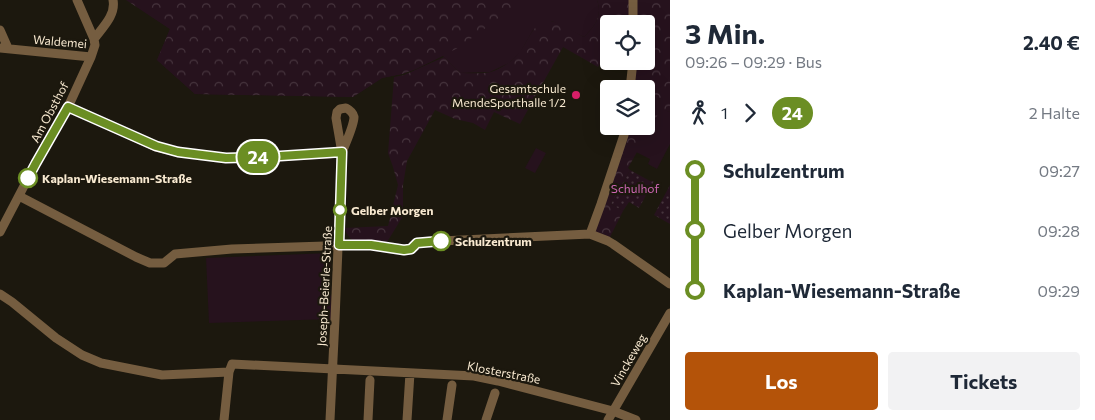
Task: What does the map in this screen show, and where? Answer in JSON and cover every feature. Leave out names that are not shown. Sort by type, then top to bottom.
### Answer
[{"type":"street","name":"Waldemei","points":[[0,30],[4,48],[91,57],[95,45],[94,39],[77,0]]},
{"type":"street","name":"Waldemei","points":[[94,39],[110,18],[114,5],[113,0]]},
{"type":"street","points":[[633,0],[633,15]]},
{"type":"street","name":"Am Obsthof","points":[[0,232],[68,107],[91,57]]},
{"type":"street","name":"Joseph-Beierle-Straße","points":[[68,107],[156,146],[178,152],[226,158],[342,152],[330,420]]},
{"type":"street","points":[[590,234],[624,135]]},
{"type":"street","points":[[19,196],[150,263],[164,263],[175,254],[232,249],[371,245],[404,250],[411,249],[417,243],[590,234],[608,241],[670,284]]},
{"type":"street","points":[[0,294],[56,338],[82,355],[101,363],[162,375],[229,372],[224,420]]},
{"type":"street","name":"Vinckeweg","points":[[608,420],[670,313]]},
{"type":"street","name":"Klosterstraße","points":[[229,372],[232,364],[474,376],[613,411],[636,420]]},
{"type":"street","points":[[407,420],[410,373]]},
{"type":"street","points":[[368,420],[370,380]]},
{"type":"street","points":[[447,420],[452,385]]},
{"type":"street","points":[[486,420],[495,393]]},
{"type":"green space","points":[[126,0],[518,0],[515,5],[456,49],[416,69],[382,78],[353,97],[195,94],[157,60],[170,29]]},
{"type":"green space","points":[[134,0],[597,0],[599,11],[595,25],[584,37],[552,21],[533,30],[520,53],[509,63],[490,72],[460,73],[443,56],[416,69],[382,78],[353,97],[195,94],[157,60],[170,29],[134,5]]},
{"type":"green space","points":[[597,0],[670,0],[670,112],[661,109],[655,120],[655,80],[631,80],[632,70],[655,70],[655,15],[600,15],[600,64],[598,67],[563,47],[520,124],[494,112],[485,130],[473,123],[455,119],[435,110],[407,161],[403,185],[403,216],[384,247],[360,245],[352,240],[344,228],[388,226],[398,185],[388,153],[394,77],[404,75],[444,57],[460,73],[495,71],[516,56],[535,28],[544,22],[557,23],[584,37],[597,20],[599,6]]},
{"type":"green space","points":[[661,108],[670,112],[670,144],[657,169],[648,164],[650,159],[636,152],[646,135],[655,135],[655,119]]},
{"type":"green space","points":[[622,135],[646,135],[611,204],[623,211],[608,241],[590,234]]},
{"type":"green space","points":[[536,148],[546,153],[535,173],[525,168]]},
{"type":"green space","name":"Schulhof","points":[[630,170],[650,181],[654,181],[639,208],[629,202],[623,211],[611,204]]},
{"type":"green space","name":"Schulhof","points":[[670,185],[670,224],[654,215]]},
{"type":"green space","points":[[330,253],[332,319],[209,323],[206,258]]},
{"type":"bus line","name":"24","points":[[28,178],[68,107],[156,146],[178,152],[226,158],[342,152],[339,245],[371,245],[404,250],[411,249],[417,243],[441,241]]},
{"type":"place","name":"Gesamtschule MendeSporthalle 1/2","points":[[576,95]]},
{"type":"place","name":"Kaplan-Wiesemann-Straße","points":[[28,178]]},
{"type":"place","name":"Gelber Morgen","points":[[340,210]]},
{"type":"place","name":"Schulzentrum","points":[[441,241]]}]
